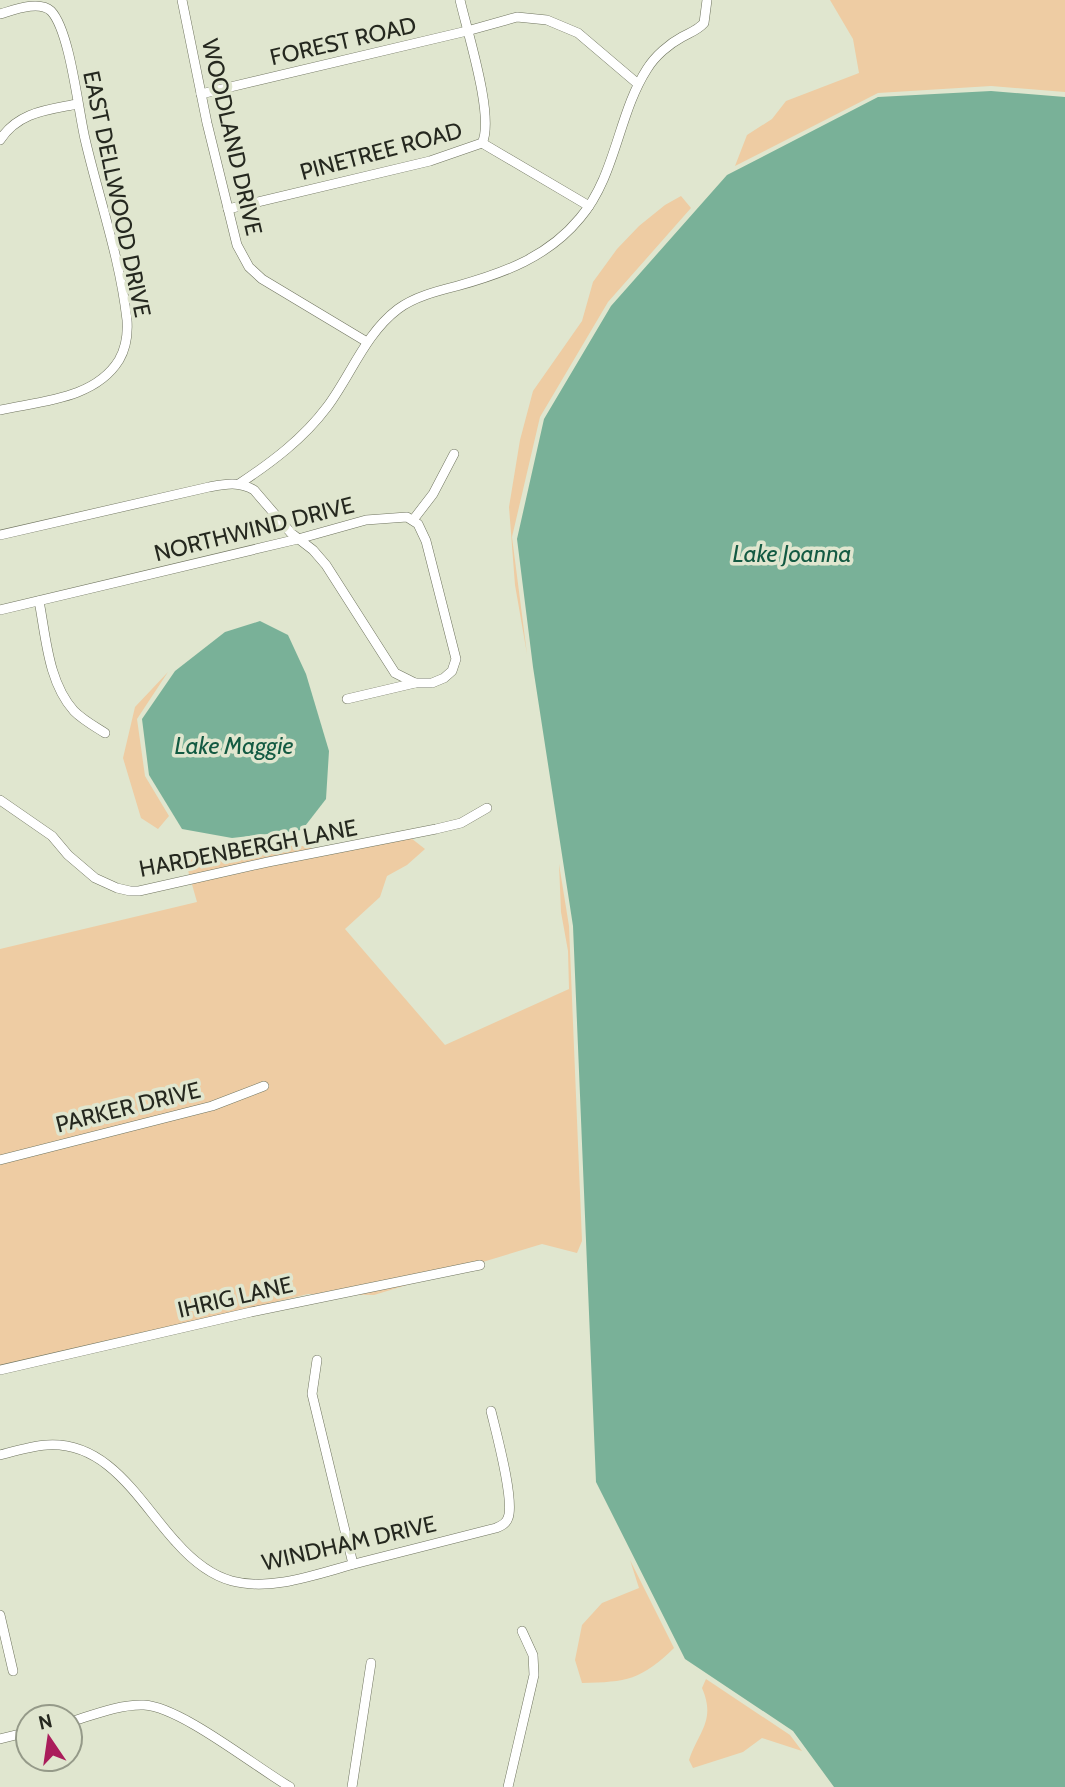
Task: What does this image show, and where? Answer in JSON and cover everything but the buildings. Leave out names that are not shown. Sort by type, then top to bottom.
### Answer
[{"type":"street","name":"WOODLAND DRIVE","points":[[182,0],[237,245],[249,267],[280,290],[368,342]]},
{"type":"street","name":"PINETREE ROAD","points":[[228,209],[430,161],[482,143],[486,133],[485,106],[460,0]]},
{"type":"street","points":[[239,484],[289,448],[309,429],[344,382],[368,342],[396,311],[411,302],[515,268],[534,258],[570,229],[589,206],[620,136],[638,84],[660,54],[704,23],[707,17],[707,0]]},
{"type":"street","name":"EAST DELLWOOD DRIVE","points":[[0,14],[37,6],[45,7],[52,12],[63,38],[122,291],[127,334],[120,359],[91,388],[0,410]]},
{"type":"street","name":"FOREST ROAD","points":[[201,94],[517,17],[547,20],[578,33],[638,84]]},
{"type":"street","points":[[0,140],[15,122],[23,117],[77,104]]},
{"type":"street","points":[[482,143],[589,206]]},
{"type":"street","points":[[346,699],[415,683],[432,683],[452,671],[456,659],[426,541],[413,520],[433,494],[454,454]]},
{"type":"street","points":[[0,535],[209,486],[239,484],[254,490],[298,539],[313,550],[326,565],[395,673],[415,683]]},
{"type":"street","name":"NORTHWIND DRIVE","points":[[0,610],[372,519],[403,516],[413,520]]},
{"type":"street","points":[[38,601],[53,673],[59,688],[75,712],[106,733]]},
{"type":"street","name":"HARDENBERGH LANE","points":[[0,800],[52,836],[68,855],[95,878],[117,888],[139,891],[436,829],[461,822],[487,808]]},
{"type":"street","name":"PARKER DRIVE","points":[[0,1160],[212,1106],[264,1086]]},
{"type":"street","name":"IHRIG LANE","points":[[0,1370],[265,1309],[480,1265]]},
{"type":"street","points":[[317,1360],[312,1394],[353,1564]]},
{"type":"street","name":"WINDHAM DRIVE","points":[[0,1455],[48,1445],[75,1448],[90,1453],[117,1471],[160,1524],[195,1561],[233,1581],[268,1584],[496,1528],[506,1523],[510,1501],[491,1411]]},
{"type":"street","points":[[0,1615],[13,1671]]},
{"type":"street","points":[[508,1787],[534,1675],[533,1654],[522,1631]]},
{"type":"street","points":[[352,1787],[371,1662]]},
{"type":"street","points":[[84,1719],[142,1705],[156,1707],[181,1717],[290,1787]]},
{"type":"shaded area","points":[[830,0],[1065,0],[1065,92],[991,86],[878,93],[735,166],[747,135],[772,119],[786,101],[859,73],[853,39]]},
{"type":"shaded area","points":[[681,196],[691,208],[608,302],[540,417],[512,537],[527,654],[515,585],[509,507],[520,440],[533,391],[582,321],[593,282],[617,249],[639,226]]},
{"type":"shaded area","points":[[168,672],[137,719],[145,776],[169,816],[158,829],[141,818],[123,758],[135,707]]},
{"type":"shaded area","points":[[402,831],[425,849],[407,865],[387,876],[380,897],[345,929],[445,1045],[569,989],[559,864],[569,926],[582,1241],[577,1253],[542,1244],[374,1295],[308,1294],[0,1370],[0,949],[197,902],[187,867],[200,845],[303,846],[329,852]]},
{"type":"shaded area","points":[[630,1560],[674,1648],[652,1667],[632,1677],[611,1682],[582,1683],[575,1660],[582,1625],[602,1603],[639,1588]]},
{"type":"shaded area","points":[[706,1679],[790,1735],[802,1751],[762,1738],[743,1752],[693,1768],[689,1760],[707,1717],[702,1688]]},
{"type":"water","name":"Lake Joanna","points":[[991,91],[1065,97],[1065,1787],[834,1787],[793,1731],[685,1659],[596,1482],[573,926],[533,667],[517,539],[544,419],[611,306],[727,175],[878,97]]},
{"type":"water","name":"Lake Maggie","points":[[260,621],[288,635],[306,674],[329,751],[326,799],[302,830],[232,838],[182,829],[149,775],[142,719],[175,671],[225,632]]}]
